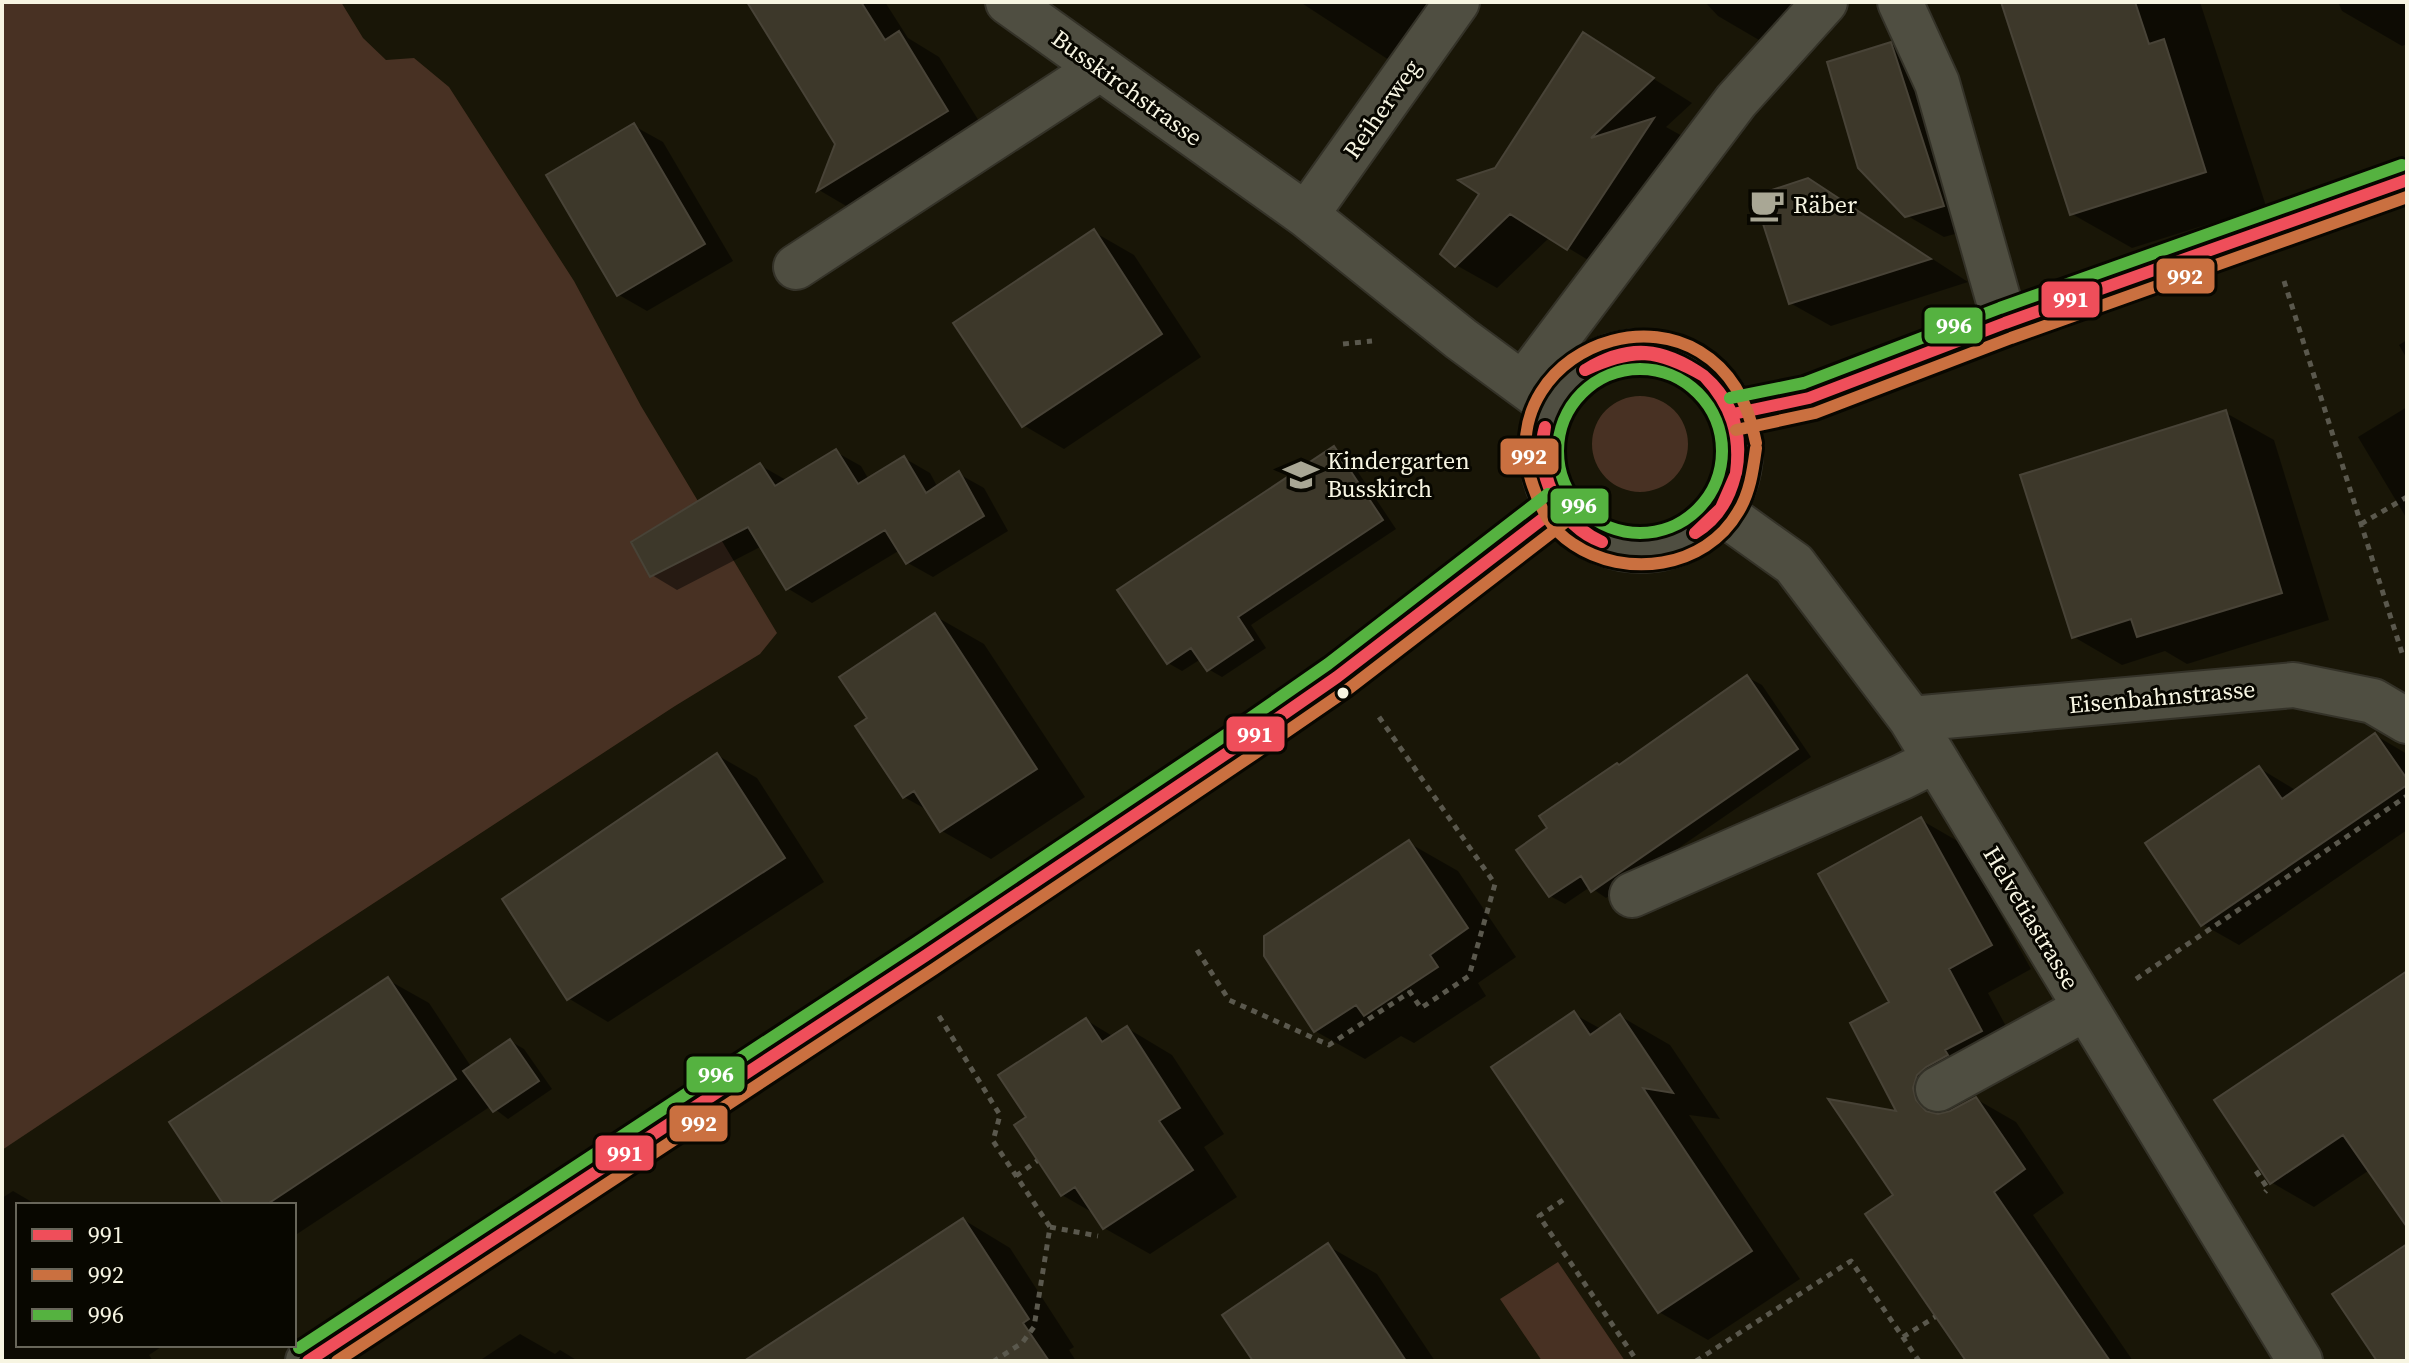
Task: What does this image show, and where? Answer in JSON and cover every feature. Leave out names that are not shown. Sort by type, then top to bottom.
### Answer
[{"type":"street","name":"Busskirchstrasse","points":[[1008,2],[1306,215],[1461,339],[1537,395]]},
{"type":"street","name":"Reiherweg","points":[[1306,215],[1457,2]]},
{"type":"street","points":[[1537,395],[1571,380],[1597,362],[1628,353],[1661,353],[1691,365],[1716,386],[1733,414],[1740,446],[1736,481],[1720,511],[1696,533],[1665,547],[1632,550],[1600,542],[1573,524],[1558,507],[1542,468],[1537,395],[1736,101],[1825,2]]},
{"type":"street","points":[[1900,2],[1937,83],[2005,323]]},
{"type":"street","points":[[796,267],[1099,69]]},
{"type":"street","points":[[1733,414],[1809,398],[2005,323],[2407,180]]},
{"type":"street","points":[[308,1361],[925,956],[1245,741],[1337,677],[1558,507]]},
{"type":"street","name":"Helvetiastrasse","points":[[1720,511],[1794,564],[1911,719],[2216,1223],[2287,1357]]},
{"type":"street","name":"Eisenbahnstrasse","points":[[1911,719],[2294,685],[2373,701],[2407,721]]},
{"type":"street","points":[[1632,895],[1936,760]]},
{"type":"street","points":[[1938,1089],[2086,1008]]},
{"type":"path","points":[[2265,230],[2402,654]]},
{"type":"path","points":[[2361,524],[2407,497]]},
{"type":"path","points":[[1197,950],[1229,1000],[1329,1045],[1408,990],[1421,1008],[1469,976],[1495,884],[1374,710]]},
{"type":"path","points":[[2133,981],[2407,796]]},
{"type":"path","points":[[932,1005],[1000,1115],[993,1141],[1050,1227],[1034,1327],[1022,1343],[994,1361]]},
{"type":"path","points":[[1016,1176],[1037,1161]]},
{"type":"path","points":[[2216,1223],[2268,1189],[2251,1163]]},
{"type":"path","points":[[1563,1200],[1539,1216],[1637,1361]]},
{"type":"path","points":[[1050,1227],[1098,1236]]},
{"type":"path","points":[[1696,1361],[1851,1261],[1919,1361]]},
{"type":"path","points":[[1903,1337],[1935,1317]]},
{"type":"shaded area","points":[[2,2],[341,2],[363,38],[386,60],[414,58],[449,87],[574,281],[641,406],[777,633],[760,654],[675,706],[2,1150]]},
{"type":"shaded area","points":[[1640,396],[1658,399],[1674,410],[1685,426],[1688,444],[1685,462],[1674,478],[1658,489],[1640,492],[1622,489],[1606,478],[1595,462],[1592,444],[1595,426],[1606,410],[1622,399]]},
{"type":"shaded area","points":[[1558,1262],[1625,1361],[1542,1361],[1500,1299]]},
{"type":"building","points":[[747,2],[861,2],[885,40],[899,31],[948,111],[817,191],[835,144]]},
{"type":"building","points":[[2001,2],[2135,2],[2149,44],[2164,39],[2206,172],[2070,215]]},
{"type":"building","points":[[1583,32],[1654,78],[1591,138],[1654,118],[1567,250],[1510,214],[1455,267],[1440,254],[1479,194],[1458,180],[1495,168]]},
{"type":"building","points":[[1891,42],[1944,206],[1905,217],[1858,168],[1827,62]]},
{"type":"building","points":[[634,123],[705,244],[617,296],[546,175]]},
{"type":"building","points":[[1808,178],[1931,259],[1789,304],[1754,196]]},
{"type":"building","points":[[1094,229],[1162,334],[1022,427],[953,323]]},
{"type":"building","points":[[2226,410],[2282,593],[2137,637],[2131,619],[2072,638],[2020,475]]},
{"type":"building","points":[[1334,446],[1383,520],[1238,617],[1253,640],[1207,671],[1191,648],[1167,664],[1117,590]]},
{"type":"building","points":[[836,449],[858,484],[904,456],[926,493],[959,471],[984,516],[906,564],[885,530],[786,590],[748,527],[650,577],[631,542],[760,463],[775,486]]},
{"type":"building","points":[[935,613],[1037,769],[940,832],[914,791],[903,798],[855,726],[867,718],[839,677]]},
{"type":"building","points":[[1747,675],[1798,749],[1591,892],[1581,876],[1549,897],[1516,850],[1547,828],[1539,816],[1617,763],[1619,765]]},
{"type":"building","points":[[2375,733],[2407,779],[2407,785],[2201,926],[2145,843],[2259,766],[2282,799]]},
{"type":"building","points":[[717,753],[785,858],[567,1000],[502,899]]},
{"type":"building","points":[[1921,817],[1992,945],[1949,969],[1982,1031],[1945,1050],[1948,1055],[1917,1075],[1913,1088],[1916,1100],[1926,1111],[1938,1114],[1976,1097],[2025,1169],[1994,1192],[2110,1361],[1966,1361],[1865,1214],[1893,1195],[1828,1099],[1896,1111],[1850,1023],[1889,1002],[1818,874]]},
{"type":"building","points":[[1409,840],[1468,928],[1430,955],[1438,967],[1364,1016],[1356,1005],[1314,1032],[1264,956],[1264,936]]},
{"type":"building","points":[[2407,971],[2407,1227],[2343,1135],[2270,1184],[2214,1100]]},
{"type":"building","points":[[388,977],[456,1079],[269,1203],[223,1203],[169,1122]]},
{"type":"building","points":[[1574,1011],[1590,1035],[1620,1014],[1673,1093],[1643,1088],[1752,1251],[1658,1313],[1491,1067]]},
{"type":"building","points":[[1086,1018],[1102,1042],[1127,1026],[1180,1108],[1159,1121],[1193,1170],[1103,1229],[1075,1187],[1061,1196],[1014,1125],[1026,1117],[998,1075]]},
{"type":"building","points":[[510,1039],[539,1081],[493,1112],[463,1071]]},
{"type":"building","points":[[963,1218],[1029,1319],[1023,1323],[1049,1361],[744,1361]]},
{"type":"building","points":[[1328,1243],[1406,1361],[1253,1361],[1222,1315]]},
{"type":"building","points":[[2407,1244],[2407,1361],[2377,1361],[2332,1294]]},
{"type":"transit line","name":"996","points":[[1730,398],[1804,383],[2000,308],[2402,165]]},
{"type":"transit line","name":"991","points":[[1733,414],[1809,398],[2005,323],[2407,180]]},
{"type":"transit line","name":"992","points":[[1736,430],[1815,413],[2011,338],[2407,197]]},
{"type":"transit line","name":"992","points":[[1756,443],[1735,386],[1700,352],[1657,337],[1612,341],[1572,360],[1541,392],[1526,435],[1533,486],[1553,526],[1573,544],[1594,555],[1616,562],[1639,564],[1685,556],[1706,546],[1724,531],[1745,497],[1756,448]]},
{"type":"transit line","name":"991","points":[[1585,370],[1616,355],[1646,352],[1674,359],[1704,376]]},
{"type":"transit line","name":"991","points":[[1585,370],[1618,357],[1645,354],[1672,360],[1704,376]]},
{"type":"transit line","name":"996","points":[[1640,369],[1671,375],[1698,393],[1716,420],[1722,451],[1716,482],[1698,509],[1671,527],[1640,533],[1609,527],[1582,509],[1564,482],[1558,451],[1564,420],[1582,393],[1609,375],[1640,369]]},
{"type":"transit line","name":"991","points":[[1704,376],[1723,397],[1734,420],[1738,445],[1736,473]]},
{"type":"transit line","name":"991","points":[[1704,376],[1721,398],[1732,421],[1737,445],[1736,473]]},
{"type":"transit line","name":"991","points":[[1545,427],[1544,463],[1554,495],[1573,522],[1602,542]]},
{"type":"transit line","name":"991","points":[[1545,427],[1542,461],[1552,495],[1573,524],[1602,542]]},
{"type":"transit line","name":"991","points":[[1695,533],[1721,508],[1735,476]]},
{"type":"transit line","name":"991","points":[[1695,533],[1721,509],[1735,476]]},
{"type":"transit line","name":"996","points":[[299,1348],[916,943],[1236,728],[1328,664],[1548,494]]},
{"type":"transit line","name":"991","points":[[308,1361],[925,956],[1245,741],[1337,677],[1558,507]]},
{"type":"transit line","name":"992","points":[[337,1361],[934,969],[1254,754],[1347,690],[1568,520]]},
{"type":"place","name":"Räber","points":[[1767,205]]},
{"type":"place","name":"Kindergarten Busskirch","points":[[1301,475]]}]
